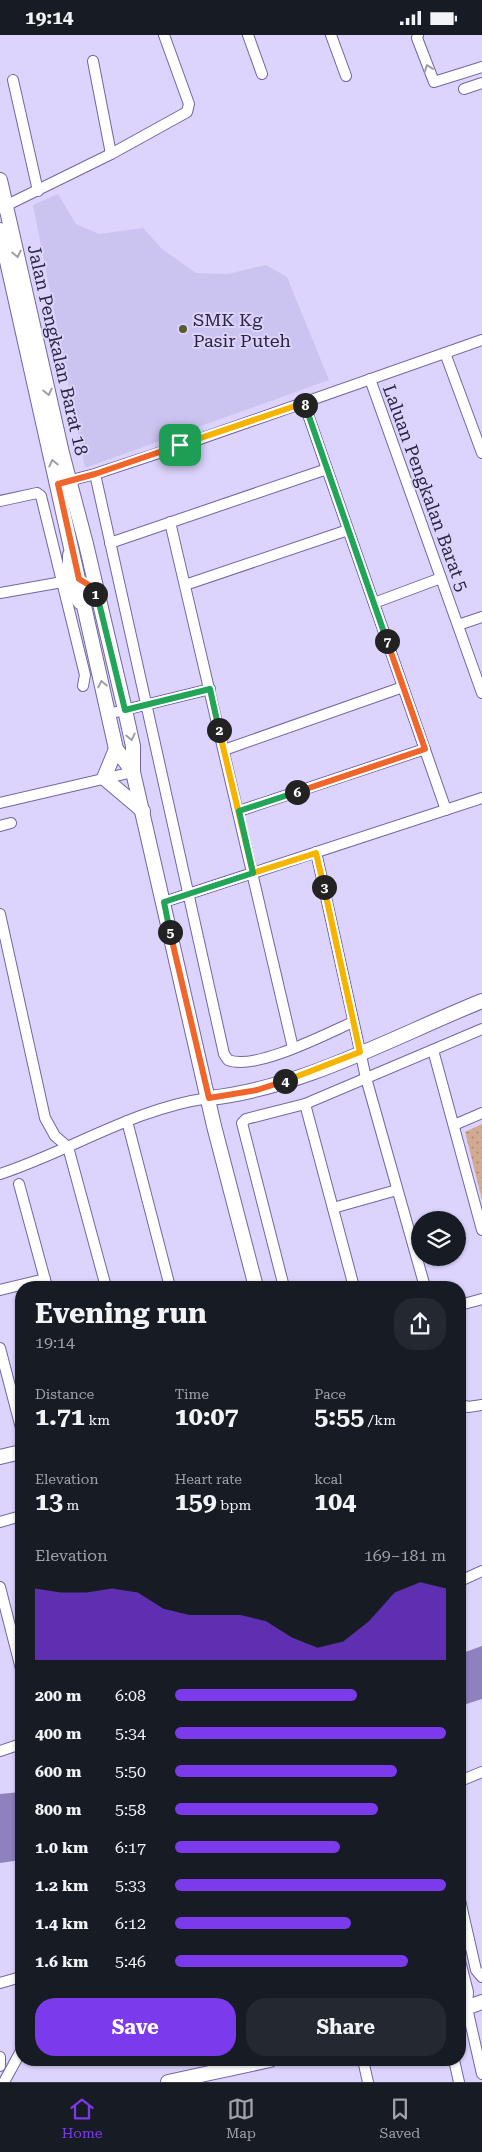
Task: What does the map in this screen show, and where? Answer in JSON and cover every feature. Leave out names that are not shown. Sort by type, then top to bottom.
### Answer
[{"type":"street","points":[[3,207],[110,154],[187,112],[189,104],[164,35]]},
{"type":"street","points":[[248,35],[262,75]]},
{"type":"street","points":[[331,35],[346,77]]},
{"type":"street","points":[[418,35],[417,37],[434,82],[482,67]]},
{"type":"street","points":[[93,61],[110,154]]},
{"type":"street","points":[[13,80],[38,191]]},
{"type":"street","points":[[464,89],[482,83]]},
{"type":"street","name":"Jalan Pengkalan Barat 18","points":[[0,180],[3,207],[64,482],[69,536],[108,714],[116,749],[133,772]]},
{"type":"street","name":"Jalan Pengkalan Barat 18","points":[[0,230],[64,482],[86,544],[133,746],[133,772]]},
{"type":"street","points":[[64,482],[95,474],[482,340]]},
{"type":"street","points":[[446,353],[478,429],[482,453]]},
{"type":"street","name":"Laluan Pengkalan Barat 5","points":[[370,379],[482,693]]},
{"type":"street","points":[[304,403],[446,810]]},
{"type":"street","points":[[110,543],[327,469]]},
{"type":"street","points":[[95,474],[224,1054],[228,1060],[239,1062],[277,1055],[354,1022]]},
{"type":"street","points":[[0,501],[37,493],[41,495],[86,675],[83,686]]},
{"type":"street","points":[[170,522],[293,1048]]},
{"type":"street","points":[[185,585],[348,530]]},
{"type":"street","points":[[63,582],[70,567],[69,536]]},
{"type":"street","points":[[79,579],[86,544]]},
{"type":"street","points":[[374,603],[441,578]]},
{"type":"street","points":[[0,593],[79,579],[89,585],[100,607]]},
{"type":"street","points":[[63,582],[77,595],[88,621]]},
{"type":"street","points":[[458,625],[482,617]]},
{"type":"street","points":[[224,750],[403,687]]},
{"type":"street","points":[[108,714],[210,689]]},
{"type":"street","points":[[104,778],[116,749]]},
{"type":"street","points":[[239,811],[425,749]]},
{"type":"street","points":[[0,803],[133,772],[209,1098],[255,1281]]},
{"type":"street","points":[[104,778],[143,811]]},
{"type":"street","points":[[164,902],[482,798]]},
{"type":"street","points":[[0,826],[11,823]]},
{"type":"street","points":[[316,853],[366,1078],[423,1281]]},
{"type":"street","points":[[0,914],[45,1118],[55,1135],[68,1147],[104,1281]]},
{"type":"street","points":[[0,1174],[127,1121],[195,1100],[257,1090],[309,1074],[482,1001]]},
{"type":"street","points":[[282,1281],[241,1127],[246,1119],[305,1104],[482,1029]]},
{"type":"street","points":[[433,1050],[481,1223]]},
{"type":"street","points":[[305,1104],[352,1281]]},
{"type":"street","points":[[454,1125],[482,1113]]},
{"type":"street","points":[[127,1121],[168,1281]]},
{"type":"street","points":[[19,1184],[45,1281]]},
{"type":"street","points":[[333,1208],[397,1191]]},
{"type":"street","points":[[0,1290],[15,1288]]},
{"type":"street","points":[[466,1303],[482,1299]]},
{"type":"street","points":[[0,1349],[15,1405]]},
{"type":"street","points":[[466,1406],[482,1405]]},
{"type":"street","points":[[0,1457],[15,1453]]},
{"type":"street","points":[[0,1522],[15,1518]]},
{"type":"street","points":[[466,1578],[482,1571]]},
{"type":"street","points":[[0,1587],[15,1646]]},
{"type":"street","points":[[0,1751],[15,1746]]},
{"type":"street","points":[[466,1779],[482,1773]]},
{"type":"street","points":[[466,1923],[479,1974]]},
{"type":"street","points":[[0,1983],[15,1979]]},
{"type":"street","points":[[466,1984],[468,1992],[466,1996]]},
{"type":"street","points":[[466,2004],[482,2002]]},
{"type":"street","points":[[466,2006],[482,2008]]},
{"type":"street","points":[[466,2019],[482,2073]]},
{"type":"street","points":[[0,2057],[0,2066]]},
{"type":"street","points":[[4,2082],[15,2062]]},
{"type":"street","points":[[168,2082],[242,2066]]},
{"type":"street","points":[[364,2066],[368,2082]]},
{"type":"street","points":[[455,2066],[459,2082]]},
{"type":"shaded area","name":"SMK Kg Pasir Puteh","points":[[58,194],[76,224],[99,234],[143,228],[162,249],[196,273],[228,274],[266,265],[287,277],[329,380],[85,468],[33,205]]},
{"type":"shaded area","points":[[482,1124],[482,1200],[465,1132]]},
{"type":"shaded area","points":[[482,1646],[482,1699],[466,1704],[466,1652]]},
{"type":"shaded area","points":[[15,1793],[15,1861],[0,1863],[0,1794]]},
{"type":"place","name":"SMK Kg Pasir Puteh","points":[[183,329]]},
{"type":"route","points":[[180,445],[95,474],[58,484],[79,579],[89,585],[100,607],[125,710],[210,689],[253,873],[316,853],[360,1052],[309,1074],[257,1090],[209,1098],[164,902],[253,873],[239,811],[425,749],[304,403],[180,445]]}]
